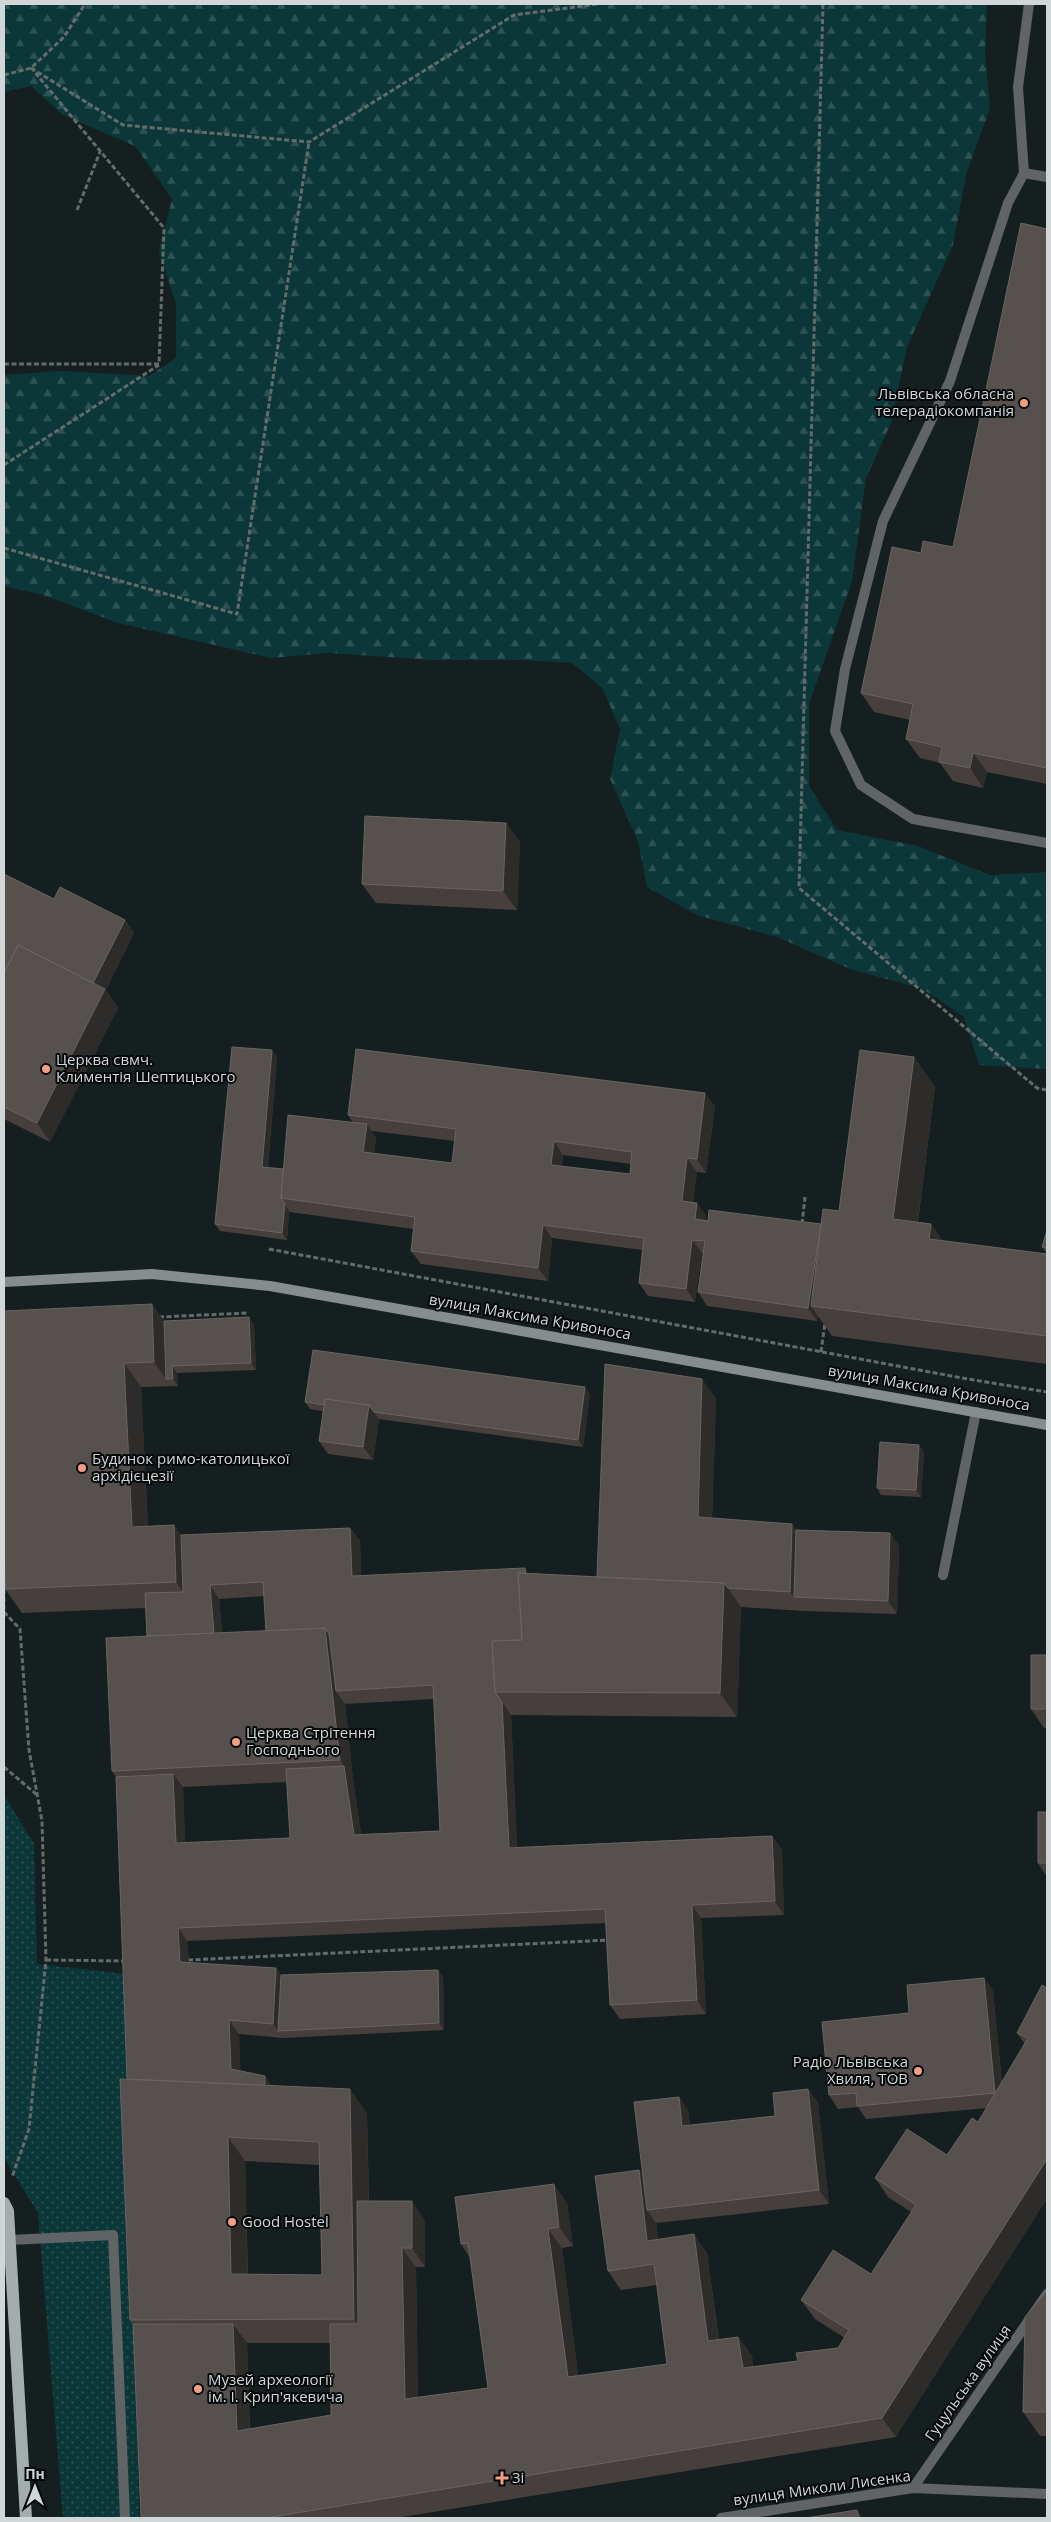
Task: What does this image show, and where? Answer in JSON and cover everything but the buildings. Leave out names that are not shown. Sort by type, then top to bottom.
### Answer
[{"type":"main road","name":"вулиця Максима Кривоноса","points":[[4,1282],[152,1274],[270,1286],[1047,1425]]},
{"type":"main road","points":[[4,2203],[8,2211],[26,2518]]},
{"type":"street","points":[[1028,4],[1018,87],[1024,173],[1008,204],[950,381],[883,521],[845,668],[835,731],[861,786],[913,819],[1047,843]]},
{"type":"street","points":[[1024,173],[1047,176]]},
{"type":"street","points":[[943,1575],[976,1412]]},
{"type":"street","points":[[10,2240],[113,2235],[125,2518]]},
{"type":"street","name":"Гуцульська вулиця","points":[[913,2488],[1047,2294]]},
{"type":"street","name":"вулиця Миколи Лисенка","points":[[721,2518],[913,2488],[1047,2494]]},
{"type":"path","points":[[4,75],[30,68],[64,37],[85,4]]},
{"type":"path","points":[[30,68],[122,126],[309,142],[514,15],[598,4]]},
{"type":"path","points":[[30,68],[164,228],[159,364]]},
{"type":"path","points":[[4,548],[237,614],[309,142]]},
{"type":"path","points":[[77,210],[100,152]]},
{"type":"path","points":[[4,364],[159,364]]},
{"type":"path","points":[[4,464],[159,364]]},
{"type":"path","points":[[1037,1088],[1047,1090]]},
{"type":"path","points":[[805,1197],[802,1227],[811,1228]]},
{"type":"path","points":[[269,1249],[821,1352],[1047,1392]]},
{"type":"path","points":[[152,1318],[250,1313]]},
{"type":"path","points":[[821,1352],[826,1315]]},
{"type":"path","points":[[4,1582],[4,1612],[20,1629],[29,1750],[42,1821],[46,1960],[29,2129],[10,2182]]},
{"type":"path","points":[[4,1767],[37,1794]]},
{"type":"path","points":[[188,1960],[616,1940]]},
{"type":"path","points":[[46,1960],[133,1961]]},
{"type":"green space","points":[[4,4],[987,4],[985,54],[990,108],[966,175],[953,245],[907,347],[891,423],[866,478],[852,581],[809,704],[809,786],[837,830],[918,846],[990,875],[1047,872],[1047,1069],[979,1065],[964,1017],[923,989],[850,969],[777,937],[697,915],[647,887],[638,841],[610,779],[620,729],[603,689],[572,663],[521,660],[432,660],[328,653],[271,658],[118,623],[43,595],[4,586],[4,375],[62,371],[149,376],[176,358],[176,304],[159,251],[172,199],[135,146],[63,115],[31,86],[4,92]]},
{"type":"green space","points":[[4,1795],[34,1844],[37,1964],[127,1974],[139,2518],[63,2518],[38,2213],[4,2158]]},
{"type":"place","name":"Львівська обласна телерадіокомпанія","points":[[1024,403]]},
{"type":"place","name":"Церква свмч. Климентія Шептицького","points":[[46,1069]]},
{"type":"place","name":"Будинок римо-католицької архідієцезії","points":[[82,1468]]},
{"type":"place","name":"Церква Стрітення Господнього","points":[[236,1742]]},
{"type":"place","name":"Радіо Львівська Хвиля, ТОВ","points":[[918,2071]]},
{"type":"place","name":"Good Hostel","points":[[232,2222]]},
{"type":"place","name":"Музей археології ім. І. Крип'якевича","points":[[198,2389]]},
{"type":"place","name":"3і","points":[[502,2478]]}]
